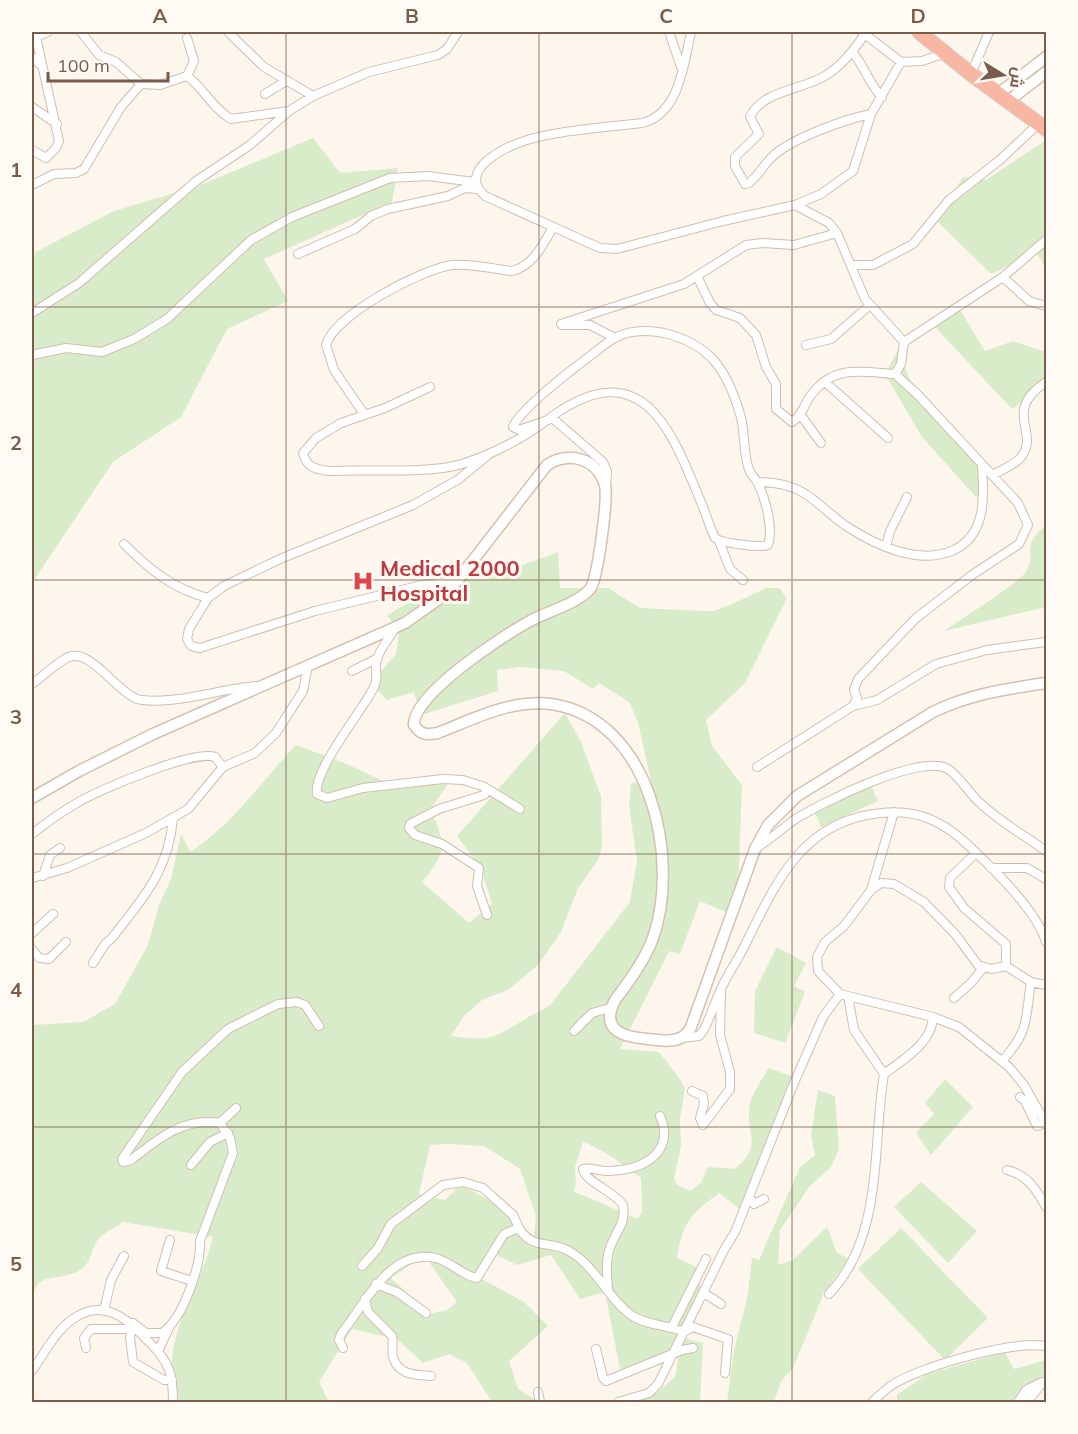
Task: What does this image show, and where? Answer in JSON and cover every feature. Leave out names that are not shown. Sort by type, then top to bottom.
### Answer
[{"type":"highway","points":[[919,32],[1042,126]]},
{"type":"street","points":[[32,150],[46,158],[59,141],[57,124],[34,35],[48,32]]},
{"type":"street","points":[[81,32],[99,55],[116,62],[141,84],[160,85],[187,76],[194,61],[187,38]]},
{"type":"street","points":[[228,32],[264,67],[313,96]]},
{"type":"street","points":[[32,313],[79,284],[196,181],[250,145],[290,111],[313,96],[369,72],[438,54],[447,49],[458,32]]},
{"type":"street","points":[[669,32],[682,70]]},
{"type":"street","points":[[476,185],[483,162],[525,141],[650,121],[661,114],[672,98],[682,70],[691,32]]},
{"type":"street","points":[[971,74],[989,32]]},
{"type":"street","points":[[871,114],[841,122],[786,147],[772,157],[749,183],[745,184],[735,166],[735,157],[759,134],[750,117],[757,106],[778,94],[822,78],[852,52],[863,33],[901,62],[922,61],[946,53]]},
{"type":"street","points":[[852,52],[862,62],[875,90],[882,97]]},
{"type":"street","points":[[32,57],[42,66]]},
{"type":"street","points":[[1003,98],[1047,57]]},
{"type":"street","points":[[32,355],[66,348],[102,352],[134,339],[167,320],[251,240],[298,215],[390,178],[428,176],[476,185],[484,196],[600,248],[617,249],[723,220],[795,205],[821,194],[853,171],[871,114],[901,62]]},
{"type":"street","points":[[1003,98],[1047,72]]},
{"type":"street","points":[[187,76],[194,80],[207,99],[231,119],[290,111]]},
{"type":"street","points":[[265,94],[286,81]]},
{"type":"street","points":[[32,185],[54,174],[76,173],[84,169],[121,106],[141,84]]},
{"type":"street","points":[[32,107],[57,124]]},
{"type":"street","points":[[851,265],[873,265],[913,244],[949,200],[1042,126]]},
{"type":"street","points":[[298,254],[355,229],[371,216],[388,209],[448,196],[476,185]]},
{"type":"street","points":[[795,205],[829,223],[837,233],[870,305],[904,342],[902,364],[895,374]]},
{"type":"street","points":[[364,414],[330,361],[326,345],[335,330],[380,297],[430,272],[453,265],[512,271],[521,269],[536,254],[552,227]]},
{"type":"street","points":[[615,338],[591,325],[562,327],[561,324],[670,289],[697,276],[746,245],[763,243],[794,245],[837,233]]},
{"type":"street","points":[[904,342],[1003,277],[1047,240]]},
{"type":"street","points":[[697,276],[710,303],[716,310],[740,318],[756,335],[766,367],[776,384],[776,409],[792,422],[800,414],[810,396],[840,372],[895,374],[1018,504],[1028,525],[1019,544],[916,618],[858,679],[854,690],[857,698],[853,706]]},
{"type":"street","points":[[1003,277],[1029,301],[1047,306]]},
{"type":"street","points":[[806,345],[831,339],[870,305]]},
{"type":"street","points":[[550,419],[519,430],[513,427],[518,419],[553,385],[615,338],[643,331],[690,340],[708,354],[724,374],[734,394],[741,416],[750,474],[757,482],[770,529],[768,545],[762,548],[719,541]]},
{"type":"street","points":[[825,382],[888,438]]},
{"type":"street","points":[[992,475],[1019,460],[1025,451],[1027,442],[1022,412],[1030,397],[1047,382]]},
{"type":"street","points":[[430,387],[341,423],[316,438],[303,453],[308,465],[315,469],[328,471],[443,468],[459,465],[550,419],[575,400],[610,391],[641,400],[660,419],[670,434],[730,569],[743,580]]},
{"type":"street","points":[[800,414],[821,443]]},
{"type":"street","points":[[550,419],[603,462],[607,471],[599,557],[592,587],[582,596],[529,621],[499,639],[437,689],[414,717],[414,725],[420,732],[427,735],[502,709],[531,703],[551,704],[573,709],[589,717],[617,740],[628,754],[642,776],[653,802],[658,831],[663,897],[652,940],[610,1008],[612,1024],[616,1031],[623,1035],[658,1040],[699,1036],[704,1031],[720,990],[786,869],[802,850],[834,825],[850,818],[912,812],[934,819],[991,868],[1030,912],[1047,942]]},
{"type":"street","points":[[457,581],[422,585],[315,611],[207,646],[195,647],[189,643],[188,634],[208,598],[256,569],[413,505],[459,479],[492,450]]},
{"type":"street","points":[[32,798],[79,771],[261,686],[394,630],[436,601],[457,581],[526,490],[547,465],[559,457],[569,456],[587,463],[596,470],[606,487]]},
{"type":"street","points":[[757,482],[775,482],[802,493],[846,526],[886,547],[936,555],[948,552],[968,540],[981,517],[984,488],[982,464]]},
{"type":"street","points":[[886,547],[890,531],[907,497]]},
{"type":"street","points":[[124,544],[164,580],[191,594],[208,598]]},
{"type":"street","points":[[394,630],[378,658],[378,676],[374,688],[343,733],[317,783],[317,794],[327,798],[363,788],[443,779],[463,780],[486,788],[520,809]]},
{"type":"street","points":[[757,767],[853,706],[877,700],[930,668],[952,658],[987,650],[1047,642]]},
{"type":"street","points":[[32,684],[65,658],[72,656],[95,664],[134,699],[168,700],[234,688],[261,686]]},
{"type":"street","points":[[352,671],[378,658]]},
{"type":"street","points":[[32,878],[92,857],[173,819],[193,803],[223,767],[255,753],[276,733],[303,691],[308,665]]},
{"type":"street","points":[[681,1038],[691,1026],[706,990],[755,849],[768,825],[797,795],[933,712],[956,701],[985,692],[1047,683]]},
{"type":"street","points":[[32,834],[78,802],[153,770],[203,755],[215,757],[223,767]]},
{"type":"street","points":[[755,849],[792,822],[852,789],[898,772],[933,765],[948,769],[980,804],[1013,831],[1047,851]]},
{"type":"street","points":[[486,788],[484,795],[423,815],[410,824],[409,828],[414,834],[442,844],[479,868],[477,886],[487,915]]},
{"type":"street","points":[[894,812],[871,890],[844,926],[821,947],[817,957],[818,972],[844,995],[933,1017],[959,1027],[1002,1061],[1024,1084],[1046,1124],[1038,1126],[1025,1101],[1020,1097]]},
{"type":"street","points":[[93,963],[105,944],[152,888],[170,845],[173,819]]},
{"type":"street","points":[[43,876],[50,855],[60,848]]},
{"type":"street","points":[[976,853],[950,878],[949,887],[964,908],[1006,945],[1006,966]]},
{"type":"street","points":[[991,868],[1027,868],[1047,879]]},
{"type":"street","points":[[871,890],[886,883],[908,890],[946,923],[978,965],[983,968],[1001,969],[1006,966]]},
{"type":"street","points":[[32,933],[53,914]]},
{"type":"street","points":[[32,949],[39,958],[49,959],[66,942]]},
{"type":"street","points":[[1006,966],[1031,982],[1047,985]]},
{"type":"street","points":[[954,998],[983,968]]},
{"type":"street","points":[[1002,1061],[1020,1040],[1028,1020],[1031,982]]},
{"type":"street","points":[[692,1091],[703,1096],[705,1100],[700,1118],[704,1125],[730,1089],[731,1082],[721,1047],[720,990]]},
{"type":"street","points":[[829,1294],[839,1283],[853,1257],[871,1206],[884,1074],[854,1030],[844,995]]},
{"type":"street","points":[[618,1402],[649,1394],[658,1384],[750,1198],[794,1083],[823,1017],[844,995]]},
{"type":"street","points":[[236,1108],[220,1123],[187,1124],[165,1135],[131,1160],[123,1162],[122,1159],[182,1072],[228,1029],[278,1004],[297,1002],[305,1005],[319,1026]]},
{"type":"street","points":[[574,1031],[592,1013],[610,1008]]},
{"type":"street","points":[[884,1074],[927,1037],[932,1030],[933,1017]]},
{"type":"street","points":[[608,1288],[608,1257],[611,1244],[621,1228],[623,1205],[611,1192],[588,1178],[582,1168],[604,1171],[631,1169],[655,1156],[661,1147],[665,1128],[660,1116]]},
{"type":"street","points":[[158,1351],[182,1307],[201,1254],[200,1241],[231,1162],[233,1146],[228,1133],[220,1123]]},
{"type":"street","points":[[191,1165],[210,1142],[228,1133]]},
{"type":"street","points":[[1007,1170],[1023,1174],[1034,1184],[1047,1207]]},
{"type":"street","points":[[362,1266],[378,1248],[391,1224],[443,1185],[464,1182],[483,1188],[513,1215],[529,1241],[568,1250],[593,1271],[618,1304],[634,1317],[684,1332]]},
{"type":"street","points":[[750,1198],[754,1204],[764,1199]]},
{"type":"street","points":[[343,1348],[339,1340],[341,1334],[364,1299],[376,1284],[408,1261],[424,1256],[448,1262],[471,1277],[477,1278],[504,1234],[519,1228]]},
{"type":"street","points":[[170,1240],[161,1271],[192,1281]]},
{"type":"street","points":[[104,1311],[111,1280],[124,1256]]},
{"type":"street","points":[[672,1327],[706,1259]]},
{"type":"street","points":[[376,1284],[397,1292],[426,1313]]},
{"type":"street","points":[[704,1293],[721,1304]]},
{"type":"street","points":[[364,1299],[368,1312],[392,1336],[392,1355],[400,1369],[411,1375],[431,1376]]},
{"type":"street","points":[[32,1371],[56,1336],[74,1318],[83,1313],[104,1311],[124,1317],[158,1351],[172,1380],[173,1402]]},
{"type":"street","points":[[86,1348],[84,1338],[91,1329],[97,1327],[116,1330],[132,1326],[146,1333],[162,1333],[169,1328]]},
{"type":"street","points":[[132,1326],[133,1362],[164,1380],[172,1380]]},
{"type":"street","points":[[684,1332],[693,1327],[728,1339],[730,1344],[725,1372]]},
{"type":"street","points":[[116,1330],[131,1346]]},
{"type":"street","points":[[872,1402],[882,1398],[908,1377],[949,1363],[1006,1347],[1047,1346]]},
{"type":"street","points":[[596,1349],[603,1378],[606,1381],[693,1348]]},
{"type":"street","points":[[1018,1402],[1026,1389],[1044,1381]]},
{"type":"street","points":[[1028,1402],[1044,1381]]},
{"type":"street","points":[[538,1392],[540,1402]]},
{"type":"green space","points":[[313,138],[340,173],[398,168],[392,202],[264,259],[288,301],[227,329],[181,417],[113,462],[32,583],[32,254],[114,211],[198,186]]},
{"type":"green space","points":[[1046,140],[1046,270],[1037,253],[991,274],[936,220],[963,177],[986,180]]},
{"type":"green space","points":[[956,303],[985,351],[1013,341],[1046,352],[1046,394],[1042,386],[1012,409],[934,326],[898,352],[909,378],[981,471],[977,498],[922,437],[885,374],[900,346]]},
{"type":"green space","points":[[1046,525],[1046,607],[944,631],[1000,594],[1025,573],[1029,566],[1033,539]]},
{"type":"green space","points":[[558,552],[560,588],[608,588],[640,608],[714,611],[766,588],[779,588],[787,598],[745,683],[706,720],[712,746],[742,785],[737,917],[700,901],[680,954],[669,951],[620,1049],[659,1052],[685,1089],[680,1118],[681,1146],[674,1179],[677,1185],[690,1191],[701,1183],[708,1167],[735,1169],[744,1160],[749,1152],[752,1138],[749,1123],[751,1100],[768,1068],[792,1076],[742,1211],[719,1193],[695,1213],[682,1235],[677,1258],[699,1268],[700,1296],[679,1337],[703,1343],[700,1402],[623,1402],[655,1394],[675,1377],[678,1358],[620,1369],[605,1292],[580,1299],[551,1255],[517,1265],[497,1255],[480,1278],[524,1302],[548,1326],[509,1361],[518,1389],[539,1402],[492,1402],[467,1363],[449,1354],[423,1363],[397,1339],[352,1329],[319,1382],[329,1402],[179,1402],[172,1364],[174,1345],[213,1237],[123,1222],[99,1238],[84,1267],[72,1274],[45,1280],[35,1289],[32,1298],[32,1025],[83,1022],[115,1004],[148,945],[159,905],[171,879],[181,834],[190,852],[205,841],[233,816],[296,745],[347,764],[396,787],[448,784],[430,810],[436,821],[441,840],[440,856],[422,882],[469,923],[492,904],[481,868],[457,836],[565,713],[581,742],[601,796],[602,847],[598,860],[578,888],[561,932],[538,965],[508,990],[482,1000],[464,1016],[451,1036],[489,1038],[551,1004],[630,902],[637,860],[629,807],[631,783],[651,781],[638,722],[629,702],[599,683],[593,689],[564,671],[520,667],[497,670],[498,691],[421,715],[414,692],[387,700],[371,683],[396,654],[399,633],[387,615],[469,567],[482,580]],"holes":[[[583,1141],[611,1156],[641,1178],[642,1212],[638,1219],[573,1191],[576,1185],[575,1167]],[[430,1145],[484,1146],[520,1169],[536,1216],[534,1236],[501,1207],[465,1187],[456,1189],[445,1200],[419,1194]],[[424,1255],[457,1302],[447,1310],[430,1314],[391,1278]]]},
{"type":"green space","points":[[871,786],[878,801],[821,827],[814,811]]},
{"type":"green space","points":[[777,947],[806,963],[794,986],[805,992],[785,1043],[754,1033],[755,991]]},
{"type":"green space","points":[[945,1079],[973,1107],[931,1155],[916,1133],[934,1114],[925,1103]]},
{"type":"green space","points":[[818,1090],[835,1096],[839,1149],[831,1167],[810,1186],[780,1230],[778,1265],[793,1260],[827,1227],[837,1253],[849,1259],[824,1293],[793,1368],[781,1381],[774,1402],[727,1402],[734,1350],[747,1299],[752,1258],[759,1260],[800,1167],[815,1155],[811,1136]]},
{"type":"green space","points":[[921,1182],[977,1231],[948,1263],[894,1207]]},
{"type":"green space","points":[[901,1228],[988,1318],[945,1360],[858,1269]]},
{"type":"green space","points":[[1005,1352],[1014,1369],[1046,1360],[1046,1380],[1032,1402],[897,1402],[897,1395],[927,1374]]},
{"type":"place","name":"Medical 2000 Hospital","points":[[363,581]]}]
